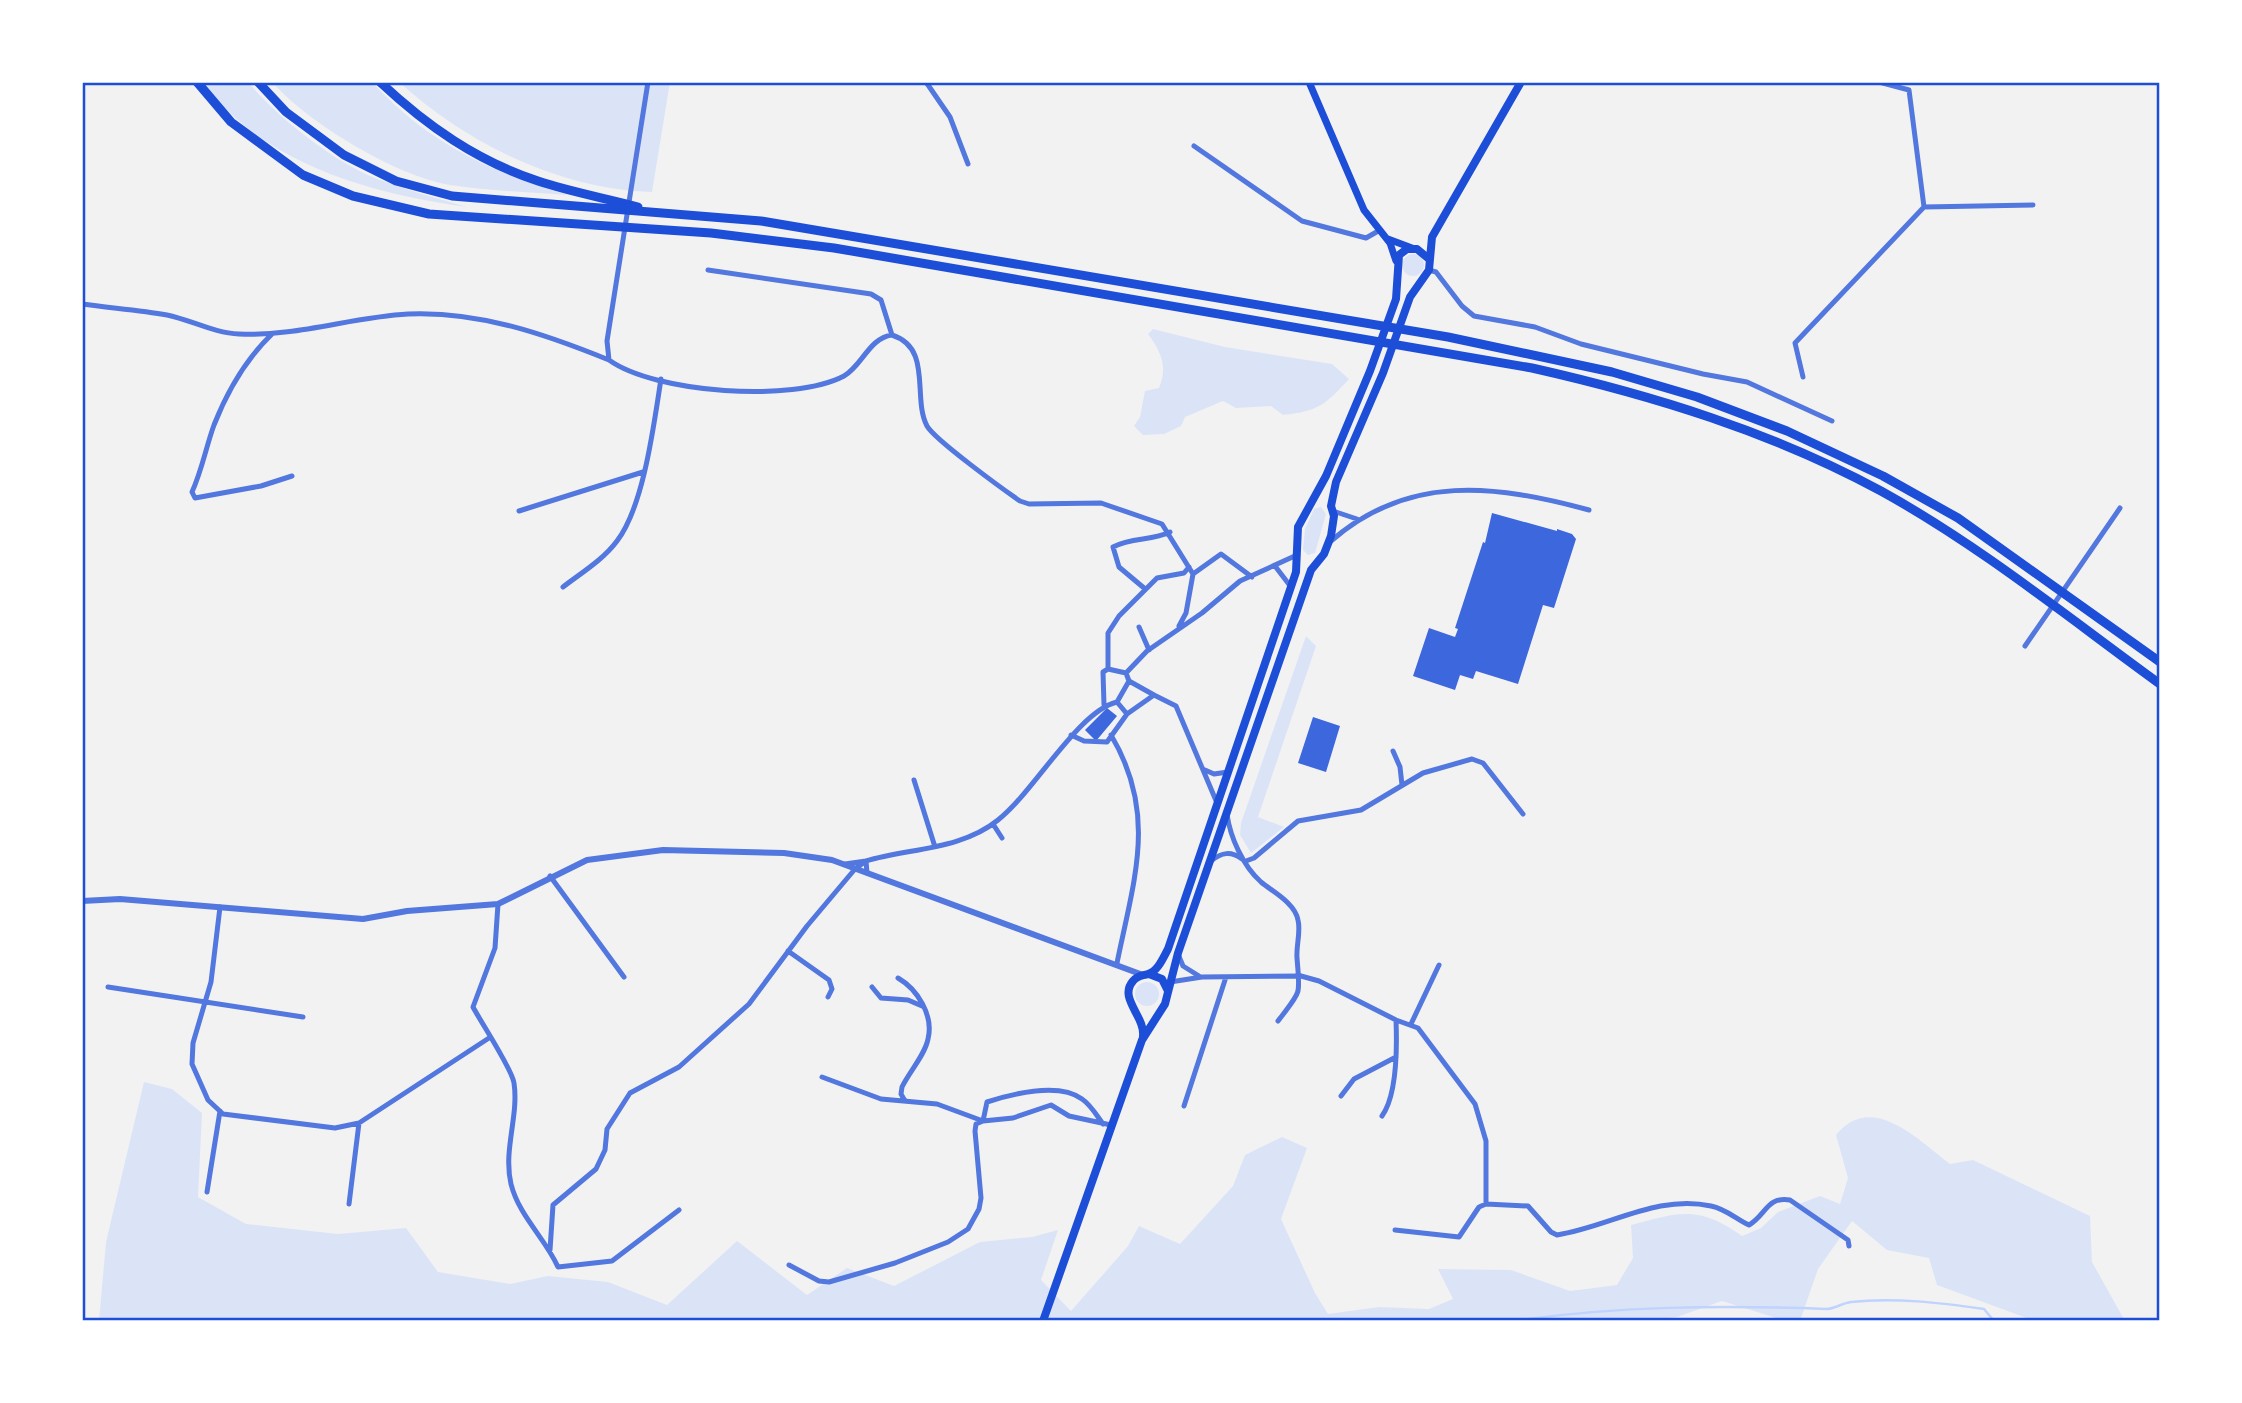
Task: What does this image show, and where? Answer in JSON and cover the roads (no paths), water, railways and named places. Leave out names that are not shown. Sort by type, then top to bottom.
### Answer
[{"type":"highway","points":[[197,82],[231,122],[303,176],[353,196],[429,214],[711,233],[834,248],[1532,368],[1609,385],[1696,411],[1781,445],[1880,491],[1951,534],[2160,684]]},
{"type":"highway","points":[[258,82],[286,112],[314,136],[396,181],[452,197],[761,221],[1448,337],[1612,372],[1697,397],[1811,442],[1883,476],[1958,518],[2160,662]]},
{"type":"highway","points":[[380,82],[446,137],[488,162],[538,181],[653,211]]},
{"type":"main road","points":[[1142,1040],[1143,1024],[1129,1000],[1129,987],[1158,967],[1168,949],[1291,587],[1298,556],[1298,527],[1326,476],[1370,371],[1396,299],[1399,275],[1396,261],[1382,233],[1364,210],[1309,82]]},
{"type":"main road","points":[[1043,1321],[1107,1125],[1142,1040],[1161,1010],[1178,953],[1311,570],[1328,544],[1339,474],[1383,373],[1409,300],[1429,270],[1432,237],[1521,82]]},
{"type":"main road","points":[[1382,233],[1429,259]]},
{"type":"main road","points":[[1396,261],[1403,251],[1414,249],[1432,237]]},
{"type":"main road","points":[[1399,275],[1407,281],[1422,279]]},
{"type":"main road","points":[[1312,502],[1322,501],[1332,509]]},
{"type":"main road","points":[[1298,556],[1307,562],[1317,561]]},
{"type":"main road","points":[[1146,974],[1162,979],[1169,987]]},
{"type":"main road","points":[[1137,1010],[1149,1014],[1161,1010]]},
{"type":"street","points":[[609,360],[607,341],[648,82]]},
{"type":"street","points":[[926,82],[950,117],[968,164]]},
{"type":"street","points":[[1879,82],[1909,90],[1924,207]]},
{"type":"street","points":[[1195,146],[1302,221],[1366,238],[1382,233]]},
{"type":"street","points":[[1803,377],[1795,343],[1924,207],[2033,205]]},
{"type":"street","points":[[708,270],[871,294],[881,300],[892,335],[907,345],[918,363],[924,414],[932,433],[1013,496],[1029,504],[1101,503],[1168,530],[1194,574]]},
{"type":"street","points":[[1429,270],[1436,272],[1462,306],[1474,316],[1535,327],[1581,345],[1746,382],[1832,421]]},
{"type":"street","points":[[82,304],[167,316],[236,335],[272,334],[407,314],[447,314],[508,324],[559,340],[609,360],[620,368],[721,391],[776,392],[845,376],[880,339],[892,335]]},
{"type":"street","points":[[272,334],[256,349],[232,388],[214,426],[205,462],[192,492],[195,498],[261,486],[292,476]]},
{"type":"street","points":[[563,587],[607,552],[619,539],[630,516],[643,472],[661,379]]},
{"type":"street","points":[[519,511],[572,492],[643,472]]},
{"type":"street","points":[[1328,544],[1357,519],[1393,503],[1438,490],[1513,492],[1589,510]]},
{"type":"street","points":[[2025,646],[2120,508]]},
{"type":"street","points":[[1332,509],[1357,519]]},
{"type":"street","points":[[1144,588],[1119,567],[1112,547],[1124,540],[1159,537],[1168,530]]},
{"type":"street","points":[[1177,629],[1186,613],[1194,574],[1221,554],[1252,577]]},
{"type":"street","points":[[1126,673],[1149,650],[1240,581],[1298,556]]},
{"type":"street","points":[[1108,669],[1111,626],[1144,588],[1161,576],[1184,573],[1189,566]]},
{"type":"street","points":[[1275,566],[1291,587]]},
{"type":"street","points":[[1139,627],[1149,650]]},
{"type":"street","points":[[1104,705],[1103,672],[1108,669],[1126,673]]},
{"type":"street","points":[[1126,673],[1129,681],[1176,706],[1217,803]]},
{"type":"street","points":[[839,863],[866,861],[934,847],[979,833],[993,824],[1040,778],[1071,735],[1104,705],[1117,702],[1129,681]]},
{"type":"street","points":[[1071,735],[1084,741],[1107,742],[1127,714],[1154,695]]},
{"type":"street","points":[[1117,702],[1127,714]]},
{"type":"street","points":[[1111,735],[1135,787],[1140,817],[1137,862],[1117,963]]},
{"type":"street","points":[[1393,751],[1400,767],[1402,785]]},
{"type":"street","points":[[1246,861],[1254,858],[1298,821],[1362,810],[1435,768],[1478,760],[1523,814]]},
{"type":"street","points":[[1205,770],[1214,774],[1228,772]]},
{"type":"street","points":[[914,780],[934,847]]},
{"type":"street","points":[[1227,814],[1233,838],[1246,861],[1259,880],[1295,911],[1298,919],[1297,960],[1301,976],[1299,992],[1278,1021]]},
{"type":"street","points":[[993,824],[1002,838]]},
{"type":"street","points":[[82,901],[120,898],[363,919],[407,911],[498,904],[587,860],[689,848],[816,856],[1146,974]]},
{"type":"street","points":[[1211,861],[1226,853],[1234,853],[1246,861]]},
{"type":"street","points":[[866,861],[867,873]]},
{"type":"street","points":[[550,1250],[553,1205],[596,1169],[605,1150],[607,1129],[630,1093],[679,1067],[749,1004],[855,869],[866,861]]},
{"type":"street","points":[[551,876],[624,977]]},
{"type":"street","points":[[498,904],[495,948],[473,1007],[514,1079],[509,1158],[510,1182],[518,1208],[550,1250],[558,1267],[612,1261],[679,1210]]},
{"type":"street","points":[[219,906],[217,950],[193,1044],[192,1064],[208,1100],[219,1111],[335,1128],[359,1123],[489,1038]]},
{"type":"street","points":[[788,951],[829,981],[832,989],[828,997]]},
{"type":"street","points":[[1178,953],[1182,966],[1202,978]]},
{"type":"street","points":[[1117,963],[1129,974],[1129,987]]},
{"type":"street","points":[[1411,1024],[1439,965]]},
{"type":"street","points":[[1169,987],[1202,978],[1301,976],[1319,981],[1396,1020],[1411,1024],[1422,1034],[1475,1104],[1486,1141],[1486,1204]]},
{"type":"street","points":[[1184,1106],[1226,977]]},
{"type":"street","points":[[898,978],[909,985],[924,1009],[929,1037],[902,1087],[901,1094],[905,1101]]},
{"type":"street","points":[[108,987],[303,1017]]},
{"type":"street","points":[[872,987],[881,998],[917,1002],[924,1009]]},
{"type":"street","points":[[1382,1116],[1388,1108],[1396,1057],[1396,1020]]},
{"type":"street","points":[[1341,1096],[1354,1079],[1365,1071],[1396,1057]]},
{"type":"street","points":[[822,1077],[881,1099],[937,1104],[984,1121]]},
{"type":"street","points":[[984,1121],[987,1102],[1003,1100],[1030,1089],[1075,1094],[1085,1100],[1107,1125]]},
{"type":"street","points":[[789,1265],[818,1281],[829,1282],[895,1263],[959,1237],[968,1229],[979,1209],[982,1190],[976,1124],[1013,1118],[1051,1105],[1069,1116],[1107,1125]]},
{"type":"street","points":[[207,1192],[219,1111]]},
{"type":"street","points":[[349,1204],[359,1123]]},
{"type":"street","points":[[1395,1230],[1459,1237],[1479,1207],[1486,1204],[1528,1206],[1551,1232],[1557,1235],[1637,1211],[1677,1204],[1724,1210],[1749,1225],[1773,1200],[1783,1199],[1790,1200],[1848,1240],[1849,1246]]},
{"type":"waterway","points":[[1513,1321],[1591,1312],[1669,1308],[1826,1309],[1851,1302],[1884,1300],[1984,1309],[1994,1321]]}]
